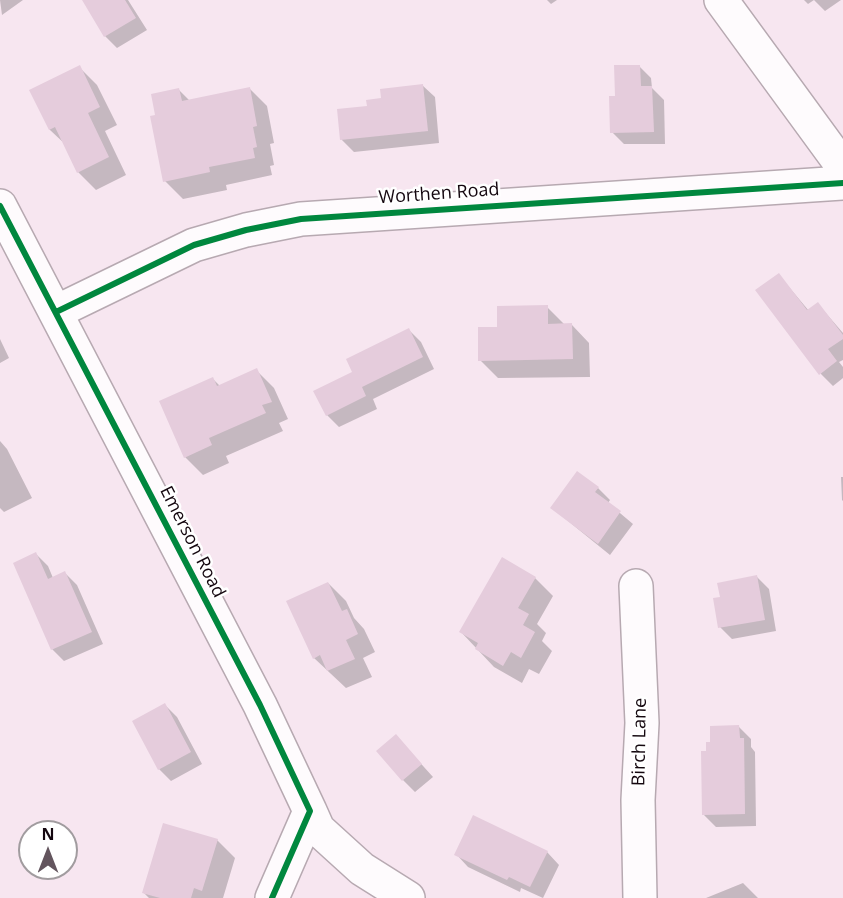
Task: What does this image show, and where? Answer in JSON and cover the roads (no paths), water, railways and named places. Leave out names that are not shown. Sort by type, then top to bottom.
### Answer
[{"type":"street","points":[[721,0],[843,167]]},
{"type":"street","name":"Worthen Road","points":[[56,312],[194,245],[246,230],[301,219],[843,183]]},
{"type":"street","name":"Emerson Road","points":[[0,206],[260,705],[318,829],[362,869],[408,898]]},
{"type":"street","name":"Birch Lane","points":[[636,586],[642,723],[638,800],[640,898]]},
{"type":"street","points":[[272,898],[310,811]]}]
